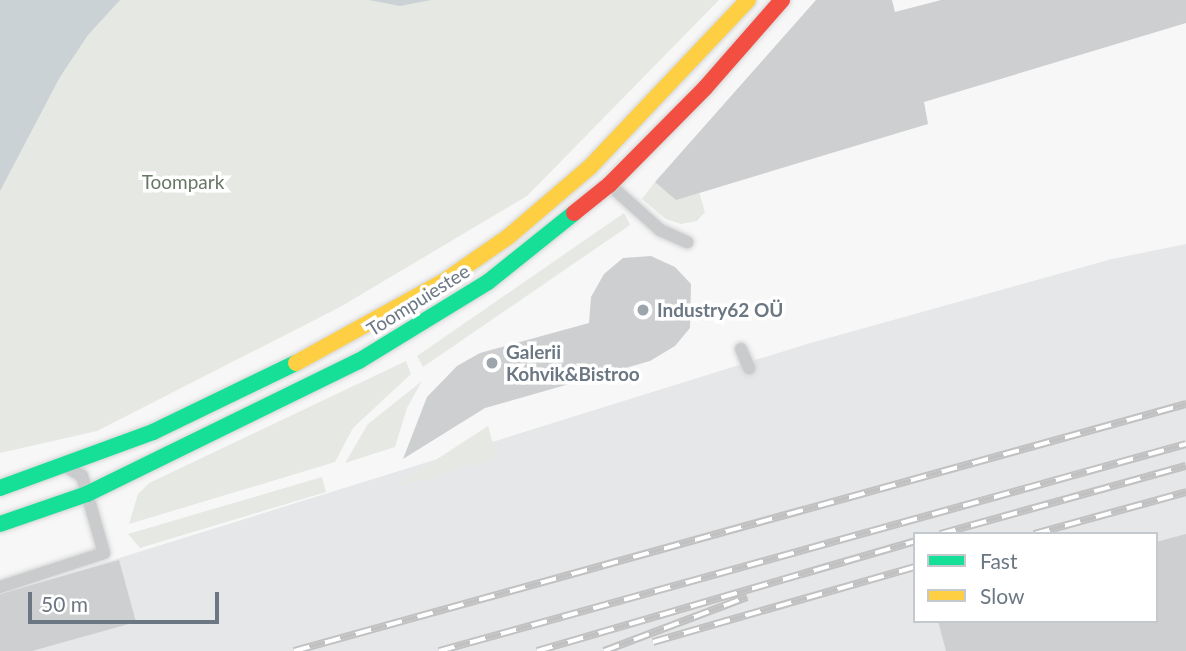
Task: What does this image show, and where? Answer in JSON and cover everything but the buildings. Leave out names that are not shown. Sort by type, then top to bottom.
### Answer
[{"type":"main road","name":"Toompuiestee","points":[[0,488],[153,432],[388,316],[508,237],[590,167],[748,0]]},
{"type":"main road","name":"Toompuiestee","points":[[0,524],[87,494],[359,361],[488,282],[609,185],[705,88],[782,0]]},
{"type":"lane","points":[[590,167],[660,230],[687,242]]},
{"type":"lane","points":[[741,349],[749,368]]},
{"type":"lane","points":[[0,587],[104,554],[82,476],[65,466]]},
{"type":"shaded area","points":[[0,0],[120,0],[88,35],[60,77],[0,191]]},
{"type":"shaded area","points":[[369,0],[431,0],[400,6]]},
{"type":"shaded area","points":[[1186,244],[1186,651],[0,651],[0,595],[807,344],[1112,259]]},
{"type":"green space","name":"Toompark","points":[[0,0],[719,0],[527,196],[340,307],[97,431],[0,453]]},
{"type":"green space","points":[[655,182],[699,192],[705,212],[697,221],[681,224],[666,219],[642,199]]},
{"type":"green space","points":[[624,213],[630,225],[423,367],[417,356]]},
{"type":"green space","points":[[406,361],[411,374],[353,428],[335,462],[129,524],[138,494],[149,483]]},
{"type":"green space","points":[[422,381],[407,408],[395,447],[345,463],[368,424]]},
{"type":"green space","points":[[488,426],[497,458],[391,489]]},
{"type":"green space","points":[[322,477],[326,492],[140,548],[128,534]]},
{"type":"railway","points":[[294,651],[1186,404]]},
{"type":"railway","points":[[439,651],[1186,444]]},
{"type":"railway","points":[[947,532],[1186,466]]},
{"type":"railway","points":[[1041,532],[1186,492]]},
{"type":"railway","points":[[537,651],[913,542]]},
{"type":"railway","points":[[653,642],[913,568]]},
{"type":"railway","points":[[604,651],[747,597]]},
{"type":"traffic: fast","points":[[0,524],[87,494],[359,361],[488,282],[574,213]]},
{"type":"traffic: fast","points":[[0,488],[153,432],[296,363]]},
{"type":"traffic: slow","points":[[296,363],[443,282],[508,237],[590,167],[748,0]]},
{"type":"traffic: jam","points":[[574,213],[609,185],[705,88],[782,0]]},
{"type":"place","name":"Industry62 OÜ","points":[[643,310]]},
{"type":"place","name":"Galerii Kohvik&Bistroo","points":[[492,363]]}]
